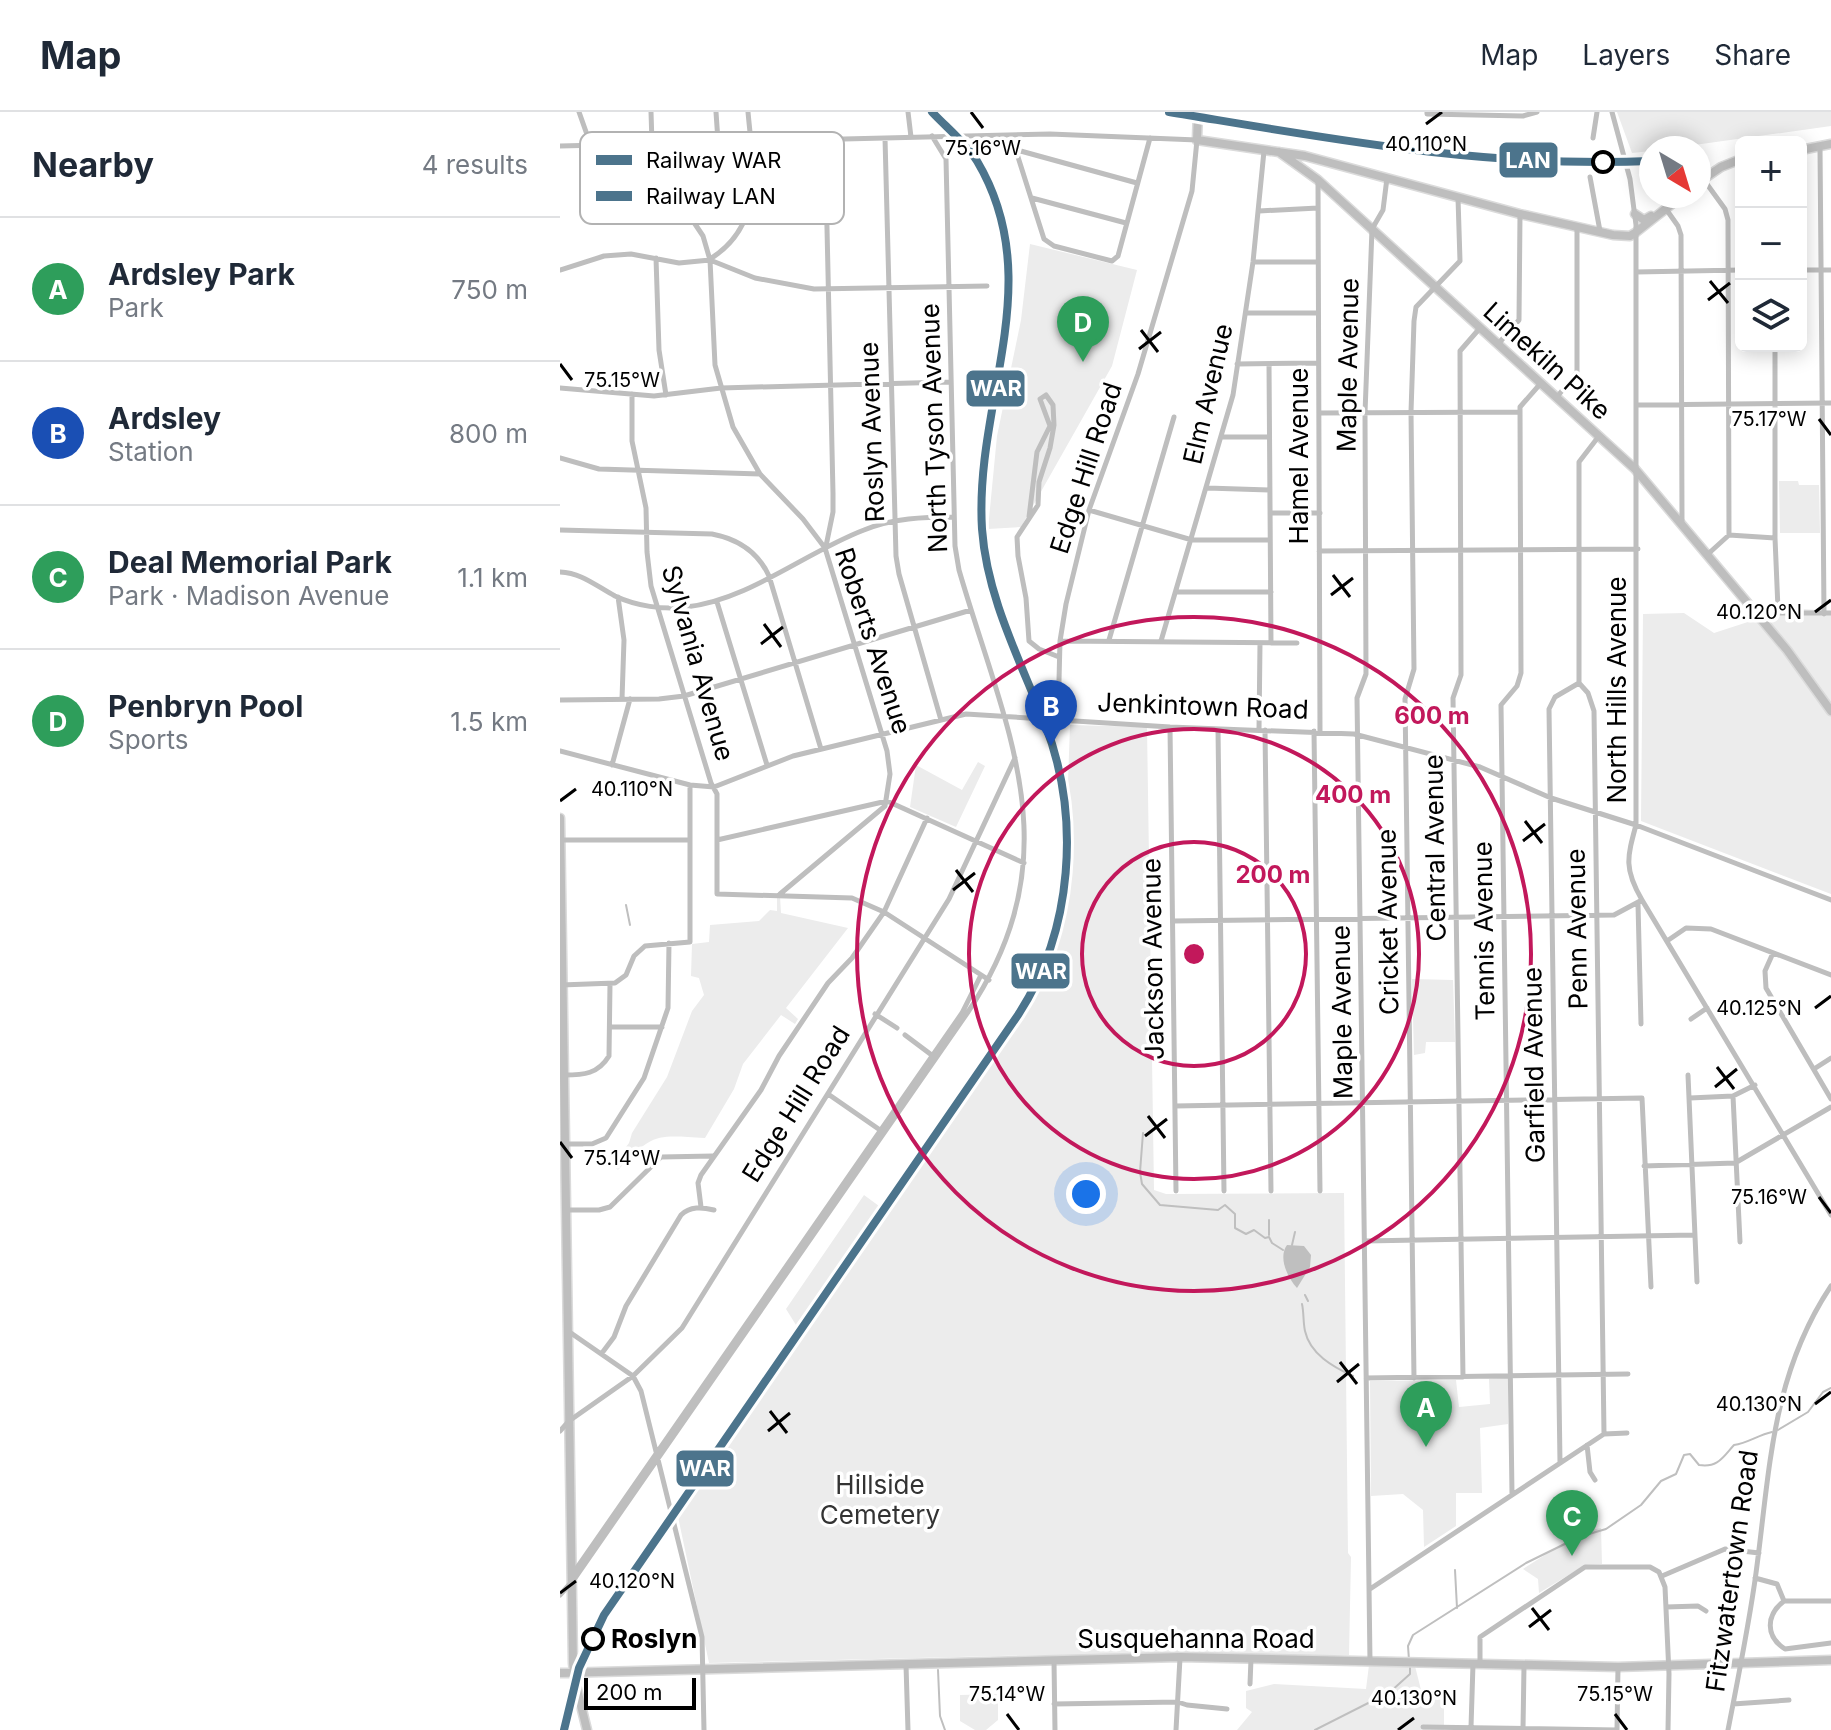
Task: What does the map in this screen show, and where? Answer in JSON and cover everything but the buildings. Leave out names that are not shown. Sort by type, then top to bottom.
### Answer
[{"type":"main road","points":[[1197,140],[1198,112]]},
{"type":"main road","points":[[1198,124],[1203,135],[1213,142]]},
{"type":"main road","name":"Limekiln Pike","points":[[1197,140],[1279,152],[1318,180],[1499,343],[1635,469],[1682,521],[1787,650],[1831,711]]},
{"type":"main road","points":[[1807,149],[1831,144]]},
{"type":"main road","points":[[1279,152],[1387,177],[1520,214],[1626,236],[1635,233],[1666,209]]},
{"type":"main road","points":[[1711,174],[1735,162]]},
{"type":"main road","points":[[1635,214],[1644,220],[1666,209]]},
{"type":"main road","points":[[560,818],[566,1210],[564,1308],[568,1331],[563,1367],[569,1421],[574,1673],[587,1730]]},
{"type":"main road","name":"Susquehanna Road","points":[[560,1673],[1180,1657],[1618,1667],[1831,1660]]},
{"type":"street","name":"Roberts Avenue","points":[[579,112],[586,132]]},
{"type":"street","points":[[651,112],[652,132]]},
{"type":"street","points":[[716,112],[717,132]]},
{"type":"street","points":[[748,112],[750,132]]},
{"type":"street","points":[[908,112],[911,137]]},
{"type":"street","points":[[1427,112],[1523,116],[1537,112]]},
{"type":"street","points":[[1593,138],[1597,112]]},
{"type":"street","name":"North Hills Avenue","points":[[1612,112],[1630,179],[1635,214],[1638,549],[1636,825],[1627,865],[1640,902],[1755,1085],[1831,1215]]},
{"type":"street","points":[[1011,135],[1043,236],[1054,246],[1109,261],[1118,256],[1150,138]]},
{"type":"street","points":[[844,139],[1011,135],[1197,140]]},
{"type":"street","name":"North Tyson Avenue","points":[[932,136],[946,159],[949,382],[959,570],[1015,757]]},
{"type":"street","name":"Roslyn Avenue","points":[[885,138],[894,520],[899,574],[941,720]]},
{"type":"street","name":"Edge Hill Road","points":[[1058,720],[1060,641],[1066,604],[1089,510],[1138,374],[1192,191],[1197,140]]},
{"type":"street","points":[[560,146],[580,145]]},
{"type":"street","points":[[1775,352],[1778,609],[1780,613],[1828,614],[1821,403],[1820,147]]},
{"type":"street","points":[[1017,150],[1137,183]]},
{"type":"street","name":"Elm Avenue","points":[[1161,641],[1233,395],[1253,262],[1264,150]]},
{"type":"street","name":"Maple Avenue","points":[[1370,1661],[1357,698],[1366,674],[1365,413],[1372,229],[1383,210],[1387,177]]},
{"type":"street","points":[[1590,177],[1600,232]]},
{"type":"street","name":"Hamel Avenue","points":[[1318,180],[1320,513],[1317,919],[1320,1191]]},
{"type":"street","points":[[1711,193],[1728,214],[1729,535]]},
{"type":"street","name":"Cricket Avenue","points":[[1414,1378],[1405,699],[1414,669],[1411,412],[1414,312],[1460,261],[1458,197]]},
{"type":"street","points":[[1032,198],[1126,223]]},
{"type":"street","points":[[1259,211],[1318,208]]},
{"type":"street","points":[[1666,209],[1681,232],[1682,521]]},
{"type":"street","points":[[1499,343],[1519,320],[1520,214]]},
{"type":"street","name":"Roberts Avenue","points":[[694,224],[703,236],[710,260],[714,348],[721,388],[733,427],[760,474],[803,519],[825,548],[883,734],[889,762],[887,801]]},
{"type":"street","points":[[710,260],[734,241],[742,224]]},
{"type":"street","points":[[825,548],[833,512],[827,224]]},
{"type":"street","points":[[1557,397],[1577,372],[1577,227]]},
{"type":"street","points":[[560,270],[617,254],[637,254],[683,263],[710,260],[763,280],[829,290],[987,286]]},
{"type":"street","points":[[656,258],[659,350],[666,395]]},
{"type":"street","points":[[1253,262],[1317,262]]},
{"type":"street","points":[[1636,272],[1735,270]]},
{"type":"street","points":[[1807,270],[1831,270]]},
{"type":"street","points":[[1246,313],[1318,313]]},
{"type":"street","name":"Central Avenue","points":[[1463,1377],[1453,698],[1461,675],[1460,351],[1480,327]]},
{"type":"street","points":[[1237,364],[1318,363]]},
{"type":"street","points":[[1269,364],[1271,643]]},
{"type":"street","points":[[560,388],[666,395],[721,388],[949,382]]},
{"type":"street","points":[[1320,413],[1520,412],[1520,407],[1542,383]]},
{"type":"street","name":"Sylvania Avenue","points":[[632,394],[632,441],[646,508],[648,559],[657,607],[717,794],[717,894],[780,894]]},
{"type":"street","points":[[1029,517],[1037,452],[1050,426],[1041,403],[1043,394],[1052,401],[1054,425],[1050,448],[1039,482],[1038,505],[1020,530],[1017,543],[1029,641],[1059,657]]},
{"type":"street","points":[[1636,405],[1831,403]]},
{"type":"street","name":"Tennis Avenue","points":[[1512,1494],[1501,705],[1517,686],[1521,673],[1520,412]]},
{"type":"street","points":[[1109,640],[1174,417]]},
{"type":"street","name":"Penn Avenue","points":[[1600,436],[1579,462],[1579,683],[1588,693],[1593,707],[1604,1434]]},
{"type":"street","points":[[1222,437],[1269,437]]},
{"type":"street","points":[[560,458],[599,469],[760,474]]},
{"type":"street","points":[[1207,488],[1269,490]]},
{"type":"street","points":[[1089,510],[1192,540],[1270,540]]},
{"type":"street","points":[[1270,513],[1320,513]]},
{"type":"street","points":[[560,572],[580,575],[618,597],[657,607],[686,607],[717,602],[865,529],[894,520],[954,517]]},
{"type":"street","points":[[560,530],[727,537],[752,552],[769,576],[821,749]]},
{"type":"street","points":[[1708,554],[1729,535],[1775,538]]},
{"type":"street","points":[[1319,551],[1638,549]]},
{"type":"street","points":[[1177,592],[1271,592]]},
{"type":"street","points":[[618,597],[624,640],[622,699]]},
{"type":"street","points":[[717,602],[767,765]]},
{"type":"street","points":[[1758,614],[1778,609]]},
{"type":"street","points":[[560,700],[684,696],[971,610]]},
{"type":"street","points":[[1060,641],[1297,643]]},
{"type":"street","points":[[1260,643],[1271,1191]]},
{"type":"street","name":"Garfield Avenue","points":[[1560,1463],[1550,705],[1555,697],[1579,683]]},
{"type":"street","points":[[612,765],[630,699]]},
{"type":"street","name":"Jenkintown Road","points":[[560,751],[690,785],[714,787],[767,765],[821,749],[966,714],[1358,735],[1503,776],[1551,798],[1636,825],[1831,900]]},
{"type":"street","name":"Jackson Avenue","points":[[1170,727],[1176,1191]]},
{"type":"street","points":[[1218,729],[1224,1191]]},
{"type":"street","points":[[561,1592],[989,980],[1015,914],[1024,863],[1025,811],[1015,757]]},
{"type":"street","name":"Edge Hill Road","points":[[560,1431],[569,1421],[633,1376],[682,1328],[949,899],[1015,757]]},
{"type":"street","points":[[562,985],[610,984],[626,976],[634,956],[645,946],[690,942],[690,785]]},
{"type":"street","points":[[780,894],[877,815],[887,801]]},
{"type":"street","points":[[717,840],[887,801],[1024,863]]},
{"type":"street","points":[[701,1207],[698,1183],[828,983],[852,958],[884,912],[927,818]]},
{"type":"street","points":[[561,840],[689,840]]},
{"type":"street","points":[[780,894],[852,898],[884,912],[989,980]]},
{"type":"street","points":[[1173,921],[1597,916],[1614,915],[1640,902],[1641,1024]]},
{"type":"street","points":[[1667,941],[1686,928],[1711,929],[1831,975]]},
{"type":"street","points":[[565,1144],[592,1144],[606,1138],[649,1068],[669,1003],[669,943]]},
{"type":"street","points":[[1773,953],[1765,971],[1766,988],[1831,1099]]},
{"type":"street","points":[[934,1057],[981,975]]},
{"type":"street","points":[[564,1075],[591,1073],[604,1064],[610,1052],[610,984]]},
{"type":"street","points":[[1691,1019],[1707,1008]]},
{"type":"street","points":[[958,1019],[968,1012]]},
{"type":"street","points":[[875,1014],[897,1028]]},
{"type":"street","points":[[611,1027],[662,1027]]},
{"type":"street","points":[[905,1035],[934,1057]]},
{"type":"street","points":[[1814,1069],[1831,1058]]},
{"type":"street","points":[[1688,1075],[1697,1282]]},
{"type":"street","points":[[1690,1098],[1733,1096],[1755,1085]]},
{"type":"street","points":[[828,1094],[882,1131]]},
{"type":"street","points":[[1733,1096],[1740,1242]]},
{"type":"street","points":[[1175,1106],[1642,1098],[1651,1287]]},
{"type":"street","points":[[1644,1166],[1735,1163],[1831,1107]]},
{"type":"street","points":[[566,1210],[610,1207],[661,1157],[714,1156]]},
{"type":"street","points":[[602,1353],[614,1337],[626,1306],[681,1215],[701,1207],[714,1210]]},
{"type":"street","points":[[1365,1241],[1695,1235]]},
{"type":"street","name":"Fitzwatertown Road","points":[[1728,1730],[1759,1553],[1775,1420],[1802,1339],[1831,1286]]},
{"type":"street","points":[[568,1331],[633,1376],[641,1391],[702,1637],[704,1730]]},
{"type":"street","points":[[1366,1378],[1628,1374]]},
{"type":"street","points":[[1369,1589],[1604,1434],[1627,1433]]},
{"type":"street","points":[[1587,1445],[1590,1472],[1595,1480]]},
{"type":"street","points":[[1662,1576],[1725,1549],[1759,1553]]},
{"type":"street","points":[[1471,1729],[1480,1637],[1585,1567],[1637,1565],[1655,1569],[1662,1576],[1666,1607],[1668,1730]]},
{"type":"street","points":[[1755,1578],[1777,1584],[1784,1601]]},
{"type":"street","points":[[1831,1601],[1784,1601],[1772,1614],[1769,1626],[1772,1637],[1785,1649],[1831,1643]]},
{"type":"street","points":[[1666,1607],[1698,1606],[1706,1611]]},
{"type":"street","points":[[1176,1730],[1180,1657]]},
{"type":"street","points":[[1250,1684],[1251,1658]]},
{"type":"street","points":[[1054,1660],[1055,1730]]},
{"type":"street","points":[[906,1664],[908,1730]]},
{"type":"street","points":[[1523,1729],[1524,1666]]},
{"type":"street","points":[[1423,1727],[1617,1730],[1618,1667]]},
{"type":"street","points":[[1733,1704],[1789,1700]]},
{"type":"street","points":[[1054,1704],[1178,1702],[1227,1709]]},
{"type":"green space","points":[[1617,112],[1831,112],[1831,126],[1759,136],[1735,136],[1735,139],[1711,143],[1711,136],[1639,136],[1639,152],[1632,153]]},
{"type":"green space","points":[[1030,244],[1137,270],[1112,366],[1021,527],[988,529],[997,436],[1021,320]]},
{"type":"green space","points":[[1779,481],[1819,485],[1820,533],[1780,533]]},
{"type":"green space","points":[[1759,606],[1831,611],[1831,894],[1641,821],[1643,614],[1684,613],[1714,633],[1754,620]]},
{"type":"green space","name":"Hillside Cemetery","points":[[1070,725],[1147,727],[1154,1190],[1166,1194],[1344,1193],[1348,1553],[1351,1557],[1349,1655],[1043,1655],[709,1663],[677,1512],[966,1098],[1034,991],[1062,909],[1067,876],[1071,823],[1068,783]]},
{"type":"green space","points":[[978,762],[985,766],[956,827],[910,807],[916,765],[962,790]]},
{"type":"green space","points":[[777,896],[780,896],[781,913],[848,928],[786,1008],[798,1019],[795,1024],[781,1015],[743,1064],[734,1089],[705,1138],[656,1139],[639,1149],[618,1170],[612,1165],[629,1143],[667,1077],[692,1011],[704,995],[699,978],[691,976],[692,944],[709,942],[710,925],[759,921],[770,910],[777,911]]},
{"type":"green space","points":[[1412,979],[1453,980],[1455,1042],[1426,1042],[1425,1053],[1414,1055]]},
{"type":"green space","points":[[864,1195],[879,1206],[796,1325],[786,1309]]},
{"type":"green space","points":[[1508,1378],[1508,1424],[1480,1428],[1482,1493],[1456,1493],[1456,1526],[1424,1547],[1423,1510],[1403,1494],[1371,1496],[1370,1381],[1456,1380],[1459,1407],[1490,1404],[1489,1379]]},
{"type":"green space","points":[[1601,1528],[1602,1564],[1585,1565],[1539,1593],[1538,1579],[1523,1569],[1581,1532]]},
{"type":"green space","points":[[1369,1665],[1415,1666],[1422,1694],[1444,1692],[1444,1730],[1237,1730],[1252,1712],[1246,1708],[1246,1691],[1274,1684],[1366,1689]]},
{"type":"green space","points":[[998,1694],[998,1720],[986,1730],[975,1730],[960,1721],[960,1695]]},
{"type":"shaded area","points":[[1287,1245],[1304,1246],[1311,1255],[1310,1267],[1297,1288],[1285,1267],[1283,1255]]},
{"type":"waterway","points":[[626,905],[630,925]]},
{"type":"waterway","points":[[1143,1133],[1142,1184],[1160,1205],[1218,1210],[1225,1205],[1235,1214],[1235,1228],[1246,1234],[1254,1230],[1265,1238],[1269,1237],[1283,1250]]},
{"type":"waterway","points":[[1269,1220],[1269,1235]]},
{"type":"waterway","points":[[1292,1245],[1295,1232]]},
{"type":"waterway","points":[[1305,1295],[1308,1301]]},
{"type":"waterway","points":[[1302,1304],[1305,1331],[1312,1346],[1330,1364],[1353,1376]]},
{"type":"waterway","points":[[1778,1430],[1808,1412],[1823,1392],[1831,1388]]},
{"type":"waterway","points":[[1409,1660],[1408,1646],[1413,1635],[1526,1563],[1579,1537],[1606,1529],[1641,1505],[1661,1481],[1676,1474],[1684,1455],[1690,1454],[1699,1465],[1711,1465],[1720,1461],[1734,1445],[1772,1432]]},
{"type":"waterway","points":[[1455,1570],[1457,1608]]},
{"type":"waterway","points":[[1315,1730],[1390,1692],[1410,1674],[1410,1666]]},
{"type":"waterway","points":[[938,1670],[940,1716],[945,1730]]},
{"type":"rail line","name":"WAR","points":[[564,1730],[579,1668],[604,1615],[1018,1015],[1036,982],[1060,911],[1066,873],[1064,797],[1045,724],[990,580],[982,529],[982,481],[1004,342],[1008,297],[1007,252],[998,206],[977,161],[932,112]]},
{"type":"rail line","name":"LAN","points":[[1169,112],[1468,156],[1639,161]]},
{"type":"place","name":"Penbryn Pool","points":[[1083,362]]},
{"type":"place","name":"Ardsley","points":[[1051,746]]},
{"type":"place","name":"Ardsley Park","points":[[1426,1447]]},
{"type":"place","name":"Deal Memorial Park","points":[[1572,1556]]},
{"type":"place","name":"Roslyn","points":[[593,1639]]}]
